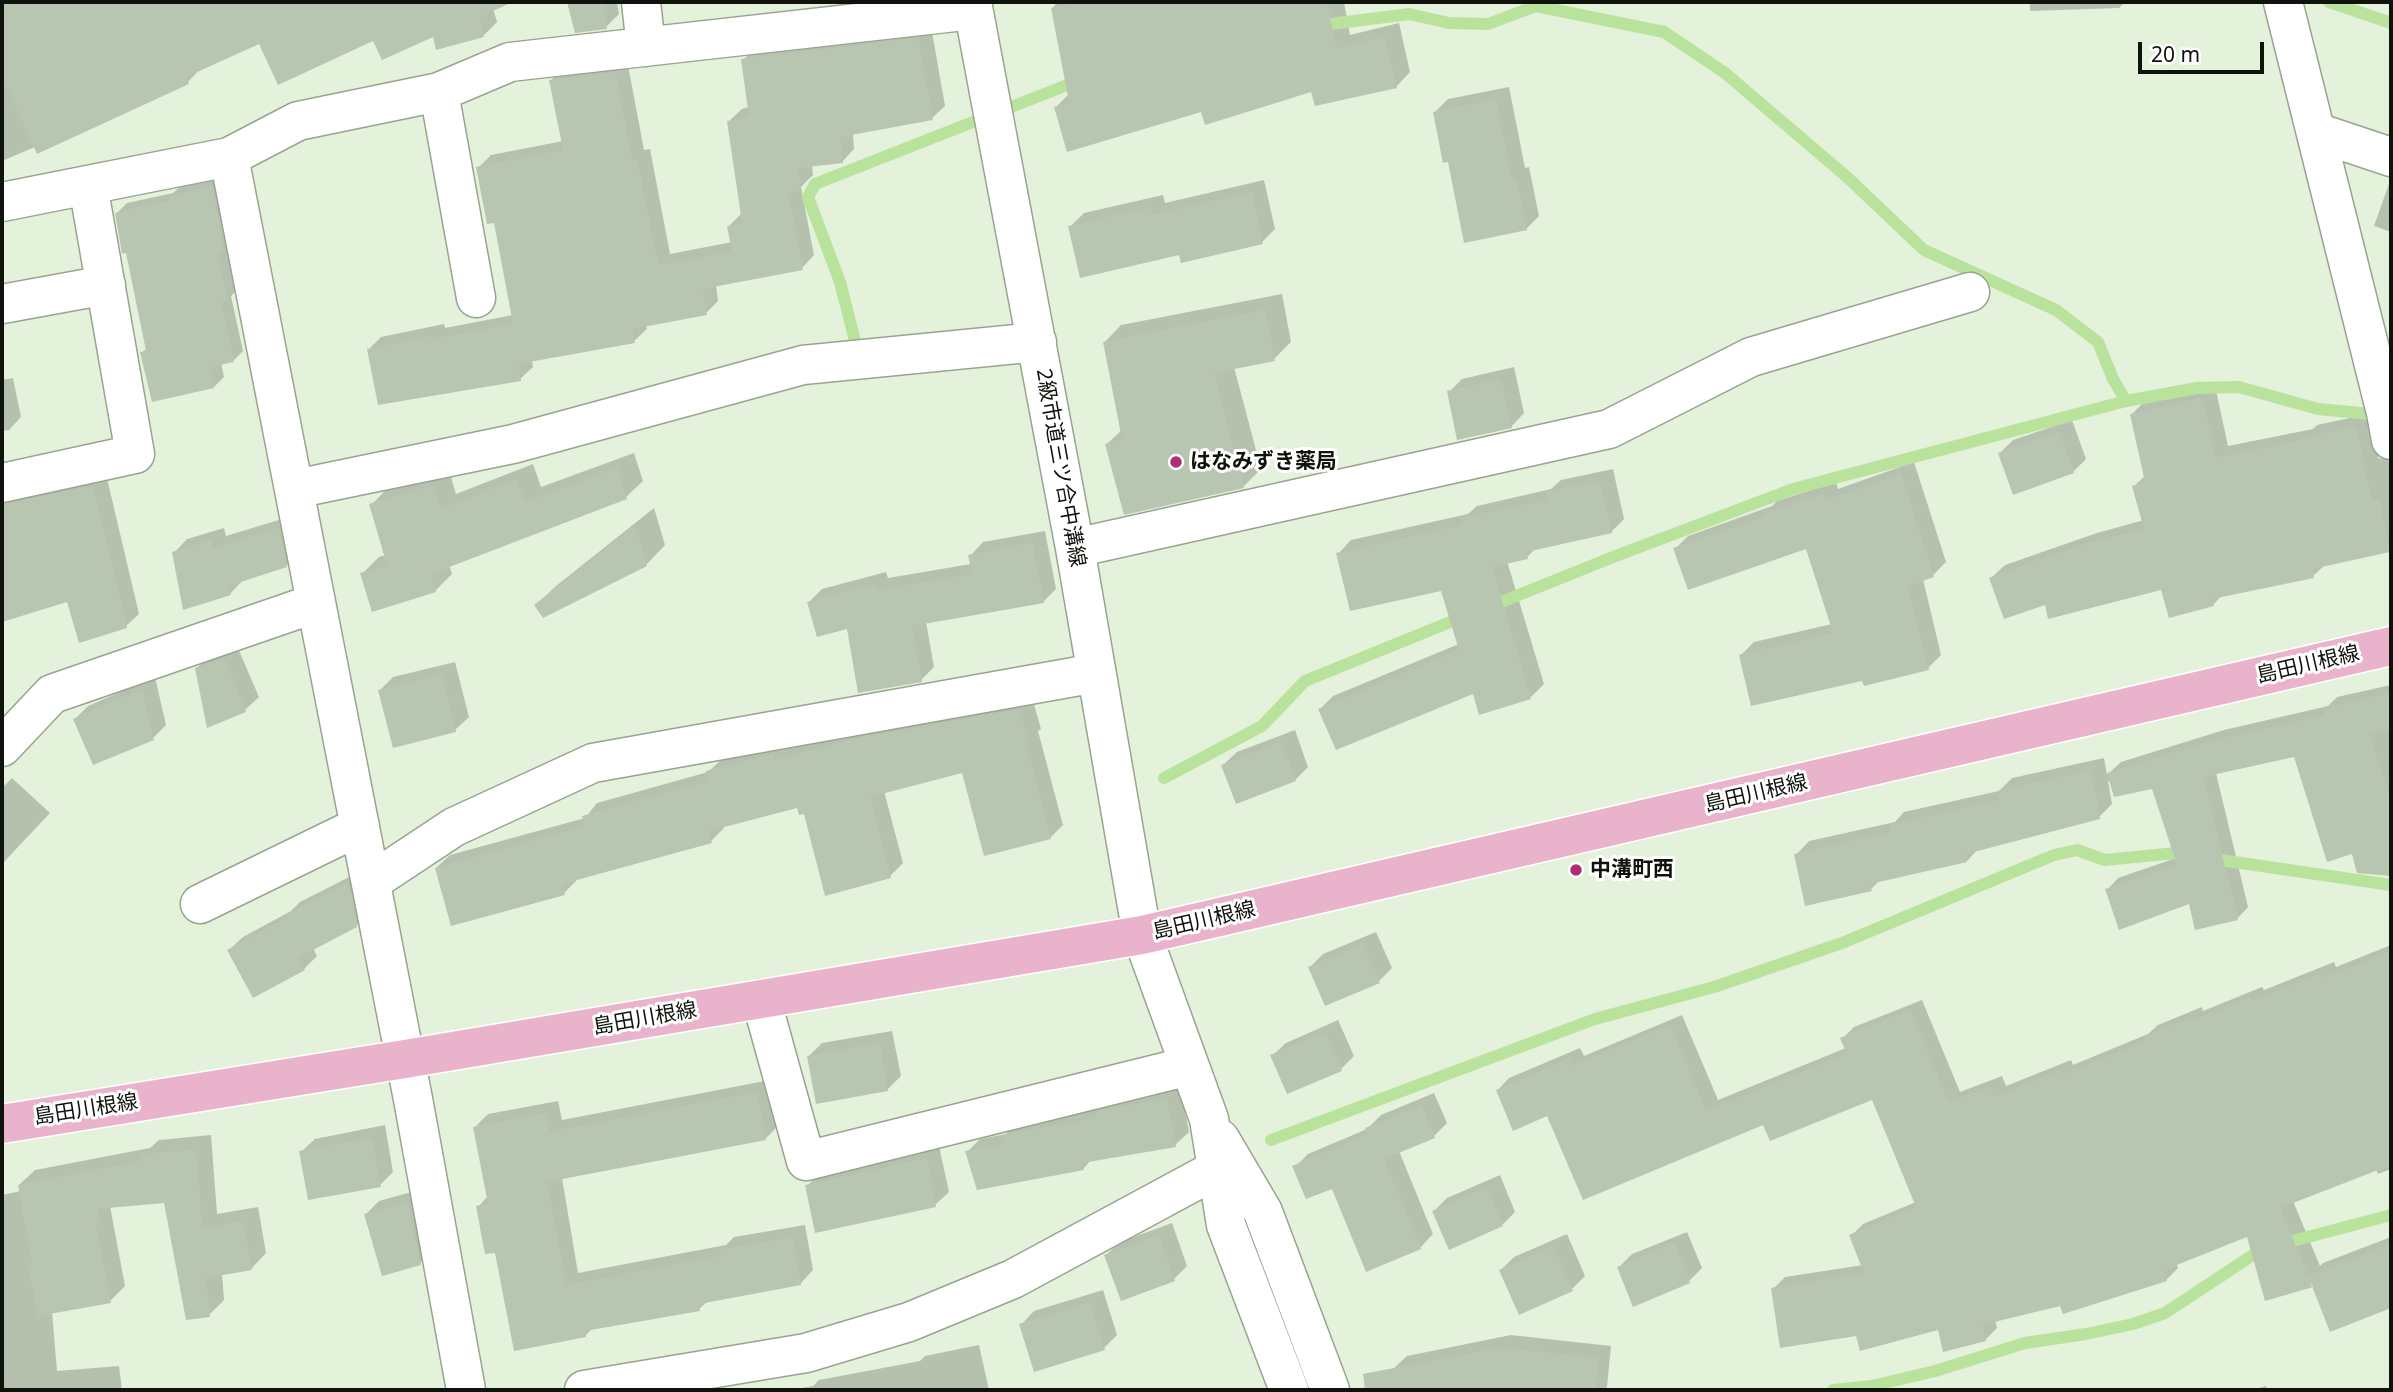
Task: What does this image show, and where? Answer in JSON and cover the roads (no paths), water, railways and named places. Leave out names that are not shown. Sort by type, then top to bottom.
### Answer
[{"type":"main road","name":"島田川根線","points":[[2,1124],[1142,935],[2391,646]]},
{"type":"street","points":[[642,2],[646,47]]},
{"type":"street","points":[[2283,2],[2391,440]]},
{"type":"street","points":[[2,202],[229,157],[298,121],[439,92],[510,62],[973,6]]},
{"type":"street","name":"2級市道三ツ合中溝線","points":[[973,6],[1037,342],[1142,935],[1209,1119]]},
{"type":"street","points":[[439,92],[476,298]]},
{"type":"street","points":[[2316,132],[2391,157]]},
{"type":"street","points":[[229,157],[371,882],[466,1390]]},
{"type":"street","points":[[2,483],[135,454],[88,185]]},
{"type":"street","points":[[2,304],[106,285]]},
{"type":"street","points":[[1074,548],[1609,429],[1751,357],[1970,292]]},
{"type":"street","points":[[295,489],[513,444],[803,365],[1037,342]]},
{"type":"street","points":[[2,747],[51,694],[316,603]]},
{"type":"street","points":[[371,882],[454,827],[593,763],[1096,673]]},
{"type":"street","points":[[200,904],[360,826]]},
{"type":"street","points":[[761,999],[806,1161],[1189,1066]]},
{"type":"street","points":[[1209,1119],[1226,1225],[1289,1390]]},
{"type":"street","points":[[1209,1119],[1263,1212],[1331,1390]]},
{"type":"street","points":[[584,1390],[806,1353],[909,1322],[1013,1279],[1217,1169]]},
{"type":"waterway","points":[[2329,2],[2391,23]]},
{"type":"waterway","points":[[1315,26],[1409,14],[1449,23],[1488,24],[1536,6],[1664,32],[1725,73],[1847,177],[1924,250],[2056,310],[2098,342],[2113,379],[2126,401]]},
{"type":"waterway","points":[[855,341],[840,282],[808,197],[815,184],[1080,80]]},
{"type":"waterway","points":[[1489,607],[1793,489],[2126,401],[2197,388],[2239,387],[2318,409],[2381,415]]},
{"type":"waterway","points":[[1164,778],[1262,726],[1305,681],[1465,616]]},
{"type":"waterway","points":[[1271,1140],[1595,1019],[1714,987],[1842,943],[2054,855],[2077,850],[2105,860],[2176,853],[2189,855]]},
{"type":"waterway","points":[[2207,858],[2391,885]]},
{"type":"waterway","points":[[1833,1390],[1872,1386],[1935,1371],[2025,1343],[2133,1324],[2165,1313],[2262,1249],[2391,1215]]},
{"type":"place","name":"はなみずき薬局","points":[[1176,462]]},
{"type":"place","name":"中溝町西","points":[[1576,870]]}]
